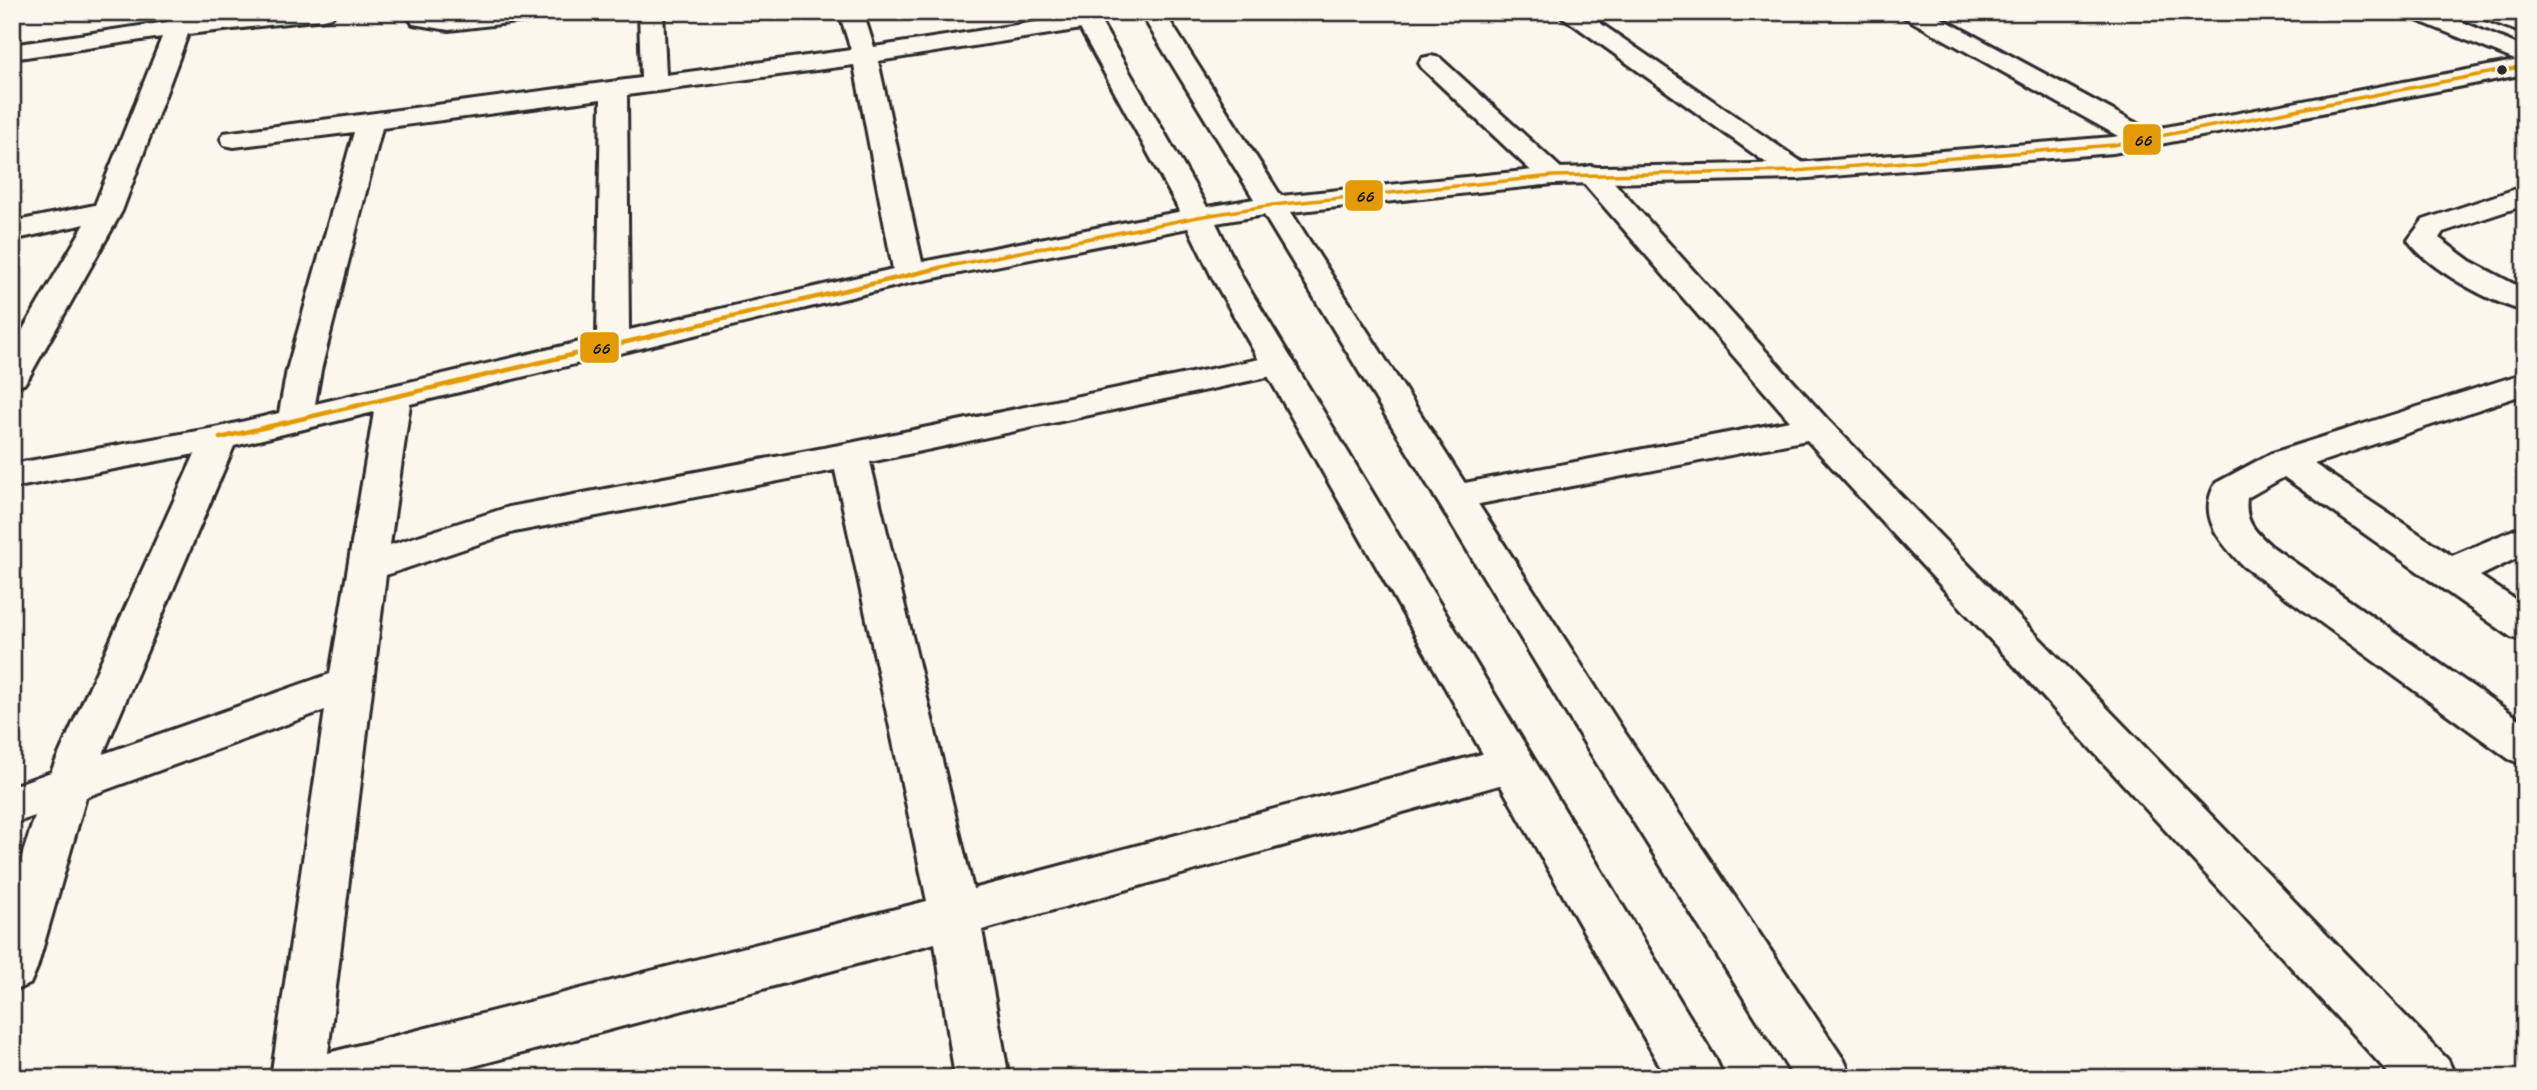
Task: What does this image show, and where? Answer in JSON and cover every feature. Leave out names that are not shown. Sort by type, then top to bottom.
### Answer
[{"type":"street","points":[[417,12],[421,19],[449,23],[544,12]]},
{"type":"street","points":[[651,12],[654,83]]},
{"type":"street","points":[[851,12],[864,56],[909,274]]},
{"type":"street","points":[[1152,12],[1607,742],[1825,1078]]},
{"type":"street","points":[[1568,12],[1728,121],[1796,171]]},
{"type":"street","points":[[1912,12],[2146,140]]},
{"type":"street","points":[[2417,12],[2525,57]]},
{"type":"street","points":[[2488,12],[2525,27]]},
{"type":"street","points":[[12,52],[179,20],[309,13]]},
{"type":"street","points":[[234,139],[864,56],[1085,16],[1198,217],[1228,279],[1698,1078]]},
{"type":"street","points":[[12,377],[107,211],[179,20]]},
{"type":"street","points":[[1432,63],[1572,175],[1815,427],[2428,1078]]},
{"type":"street","points":[[12,476],[219,438],[909,274],[1198,217],[1273,205],[1572,175],[1796,171],[2113,145],[2525,66]]},
{"type":"street","points":[[613,343],[614,89]]},
{"type":"street","points":[[295,419],[304,370],[370,122]]},
{"type":"street","points":[[2525,195],[2433,226],[2423,240],[2440,256],[2468,274],[2525,302]]},
{"type":"street","points":[[12,231],[107,211]]},
{"type":"street","points":[[367,567],[509,520],[850,455],[1279,365]]},
{"type":"street","points":[[2525,383],[2285,461],[2229,492],[2225,513],[2231,530],[2257,556],[2525,747]]},
{"type":"street","points":[[298,1078],[367,567],[394,396]]},
{"type":"street","points":[[1454,497],[1815,427]]},
{"type":"street","points":[[12,968],[67,786],[219,438]]},
{"type":"street","points":[[850,455],[955,916],[982,1078]]},
{"type":"street","points":[[2285,461],[2525,626]]},
{"type":"street","points":[[2449,574],[2525,538]]},
{"type":"street","points":[[12,805],[351,684]]},
{"type":"street","points":[[331,1078],[955,916],[1512,764]]},
{"type":"transit line","name":"66","points":[[220,438],[909,274],[1198,217],[1273,205],[1553,176],[1796,171],[2113,145],[2525,66]]}]
